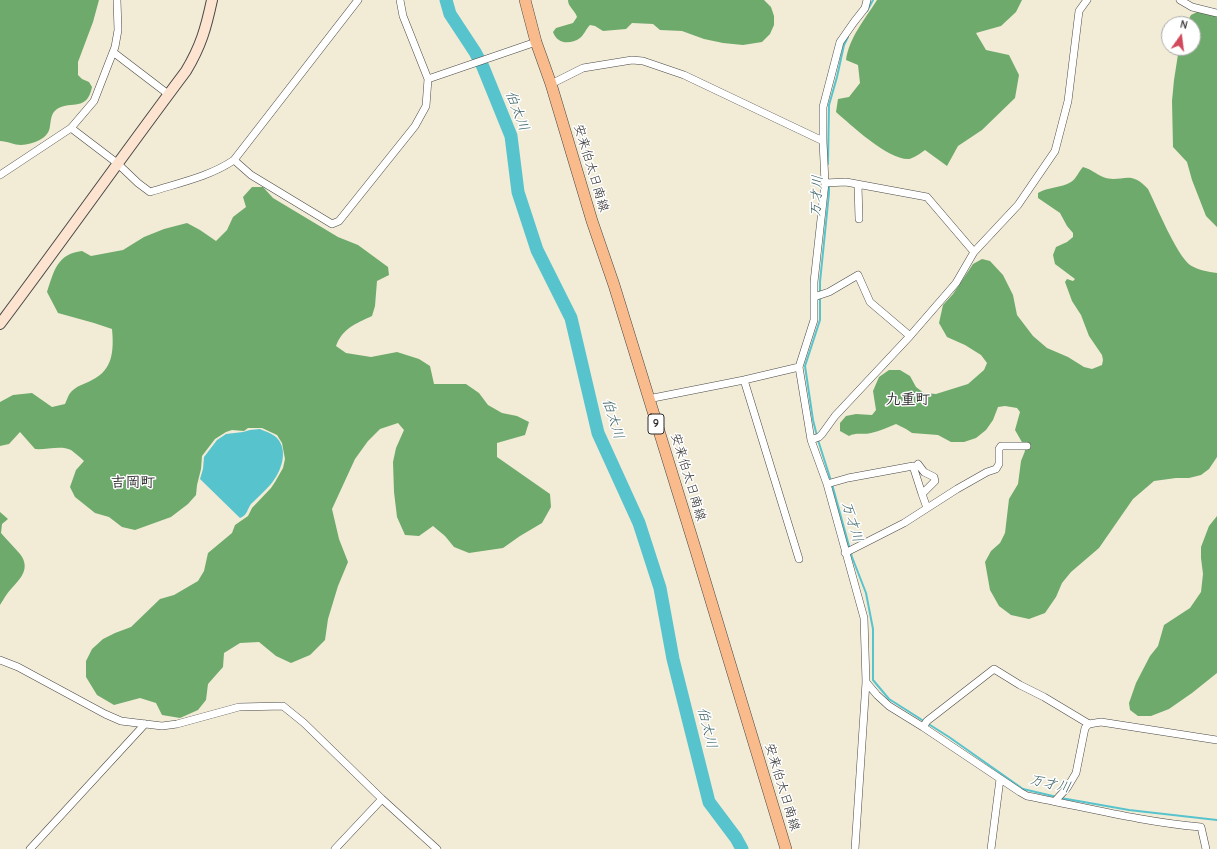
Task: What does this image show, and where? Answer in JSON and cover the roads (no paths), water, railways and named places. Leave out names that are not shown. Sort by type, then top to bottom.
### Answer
[{"type":"main road","name":"安来伯太日南線","points":[[525,0],[531,44],[551,84],[592,221],[614,285],[736,680],[786,849]]},
{"type":"street","points":[[0,175],[71,128],[94,101],[113,52],[118,30],[117,0]]},
{"type":"street","points":[[0,324],[186,71],[203,38],[212,0]]},
{"type":"street","points":[[71,128],[117,163],[150,192],[208,174],[224,167],[234,160],[358,0]]},
{"type":"street","points":[[234,160],[251,175],[332,224],[339,221],[414,126],[426,106],[431,78],[403,16],[400,0]]},
{"type":"street","points":[[855,849],[866,682],[864,618],[849,551],[831,483],[815,438],[799,367],[814,320],[819,295],[814,282],[825,183],[823,108],[840,42],[865,8],[867,0]]},
{"type":"street","points":[[815,438],[910,336],[956,283],[974,252],[1018,205],[1056,151],[1068,101],[1079,11],[1087,0]]},
{"type":"street","points":[[1180,0],[1192,7],[1217,13]]},
{"type":"street","points":[[431,78],[531,44]]},
{"type":"street","points":[[113,52],[168,94]]},
{"type":"street","points":[[551,84],[583,68],[632,60],[643,61],[684,75],[823,141]]},
{"type":"street","points":[[825,183],[846,182],[926,198],[974,252]]},
{"type":"street","points":[[858,185],[859,219]]},
{"type":"street","points":[[819,295],[858,275],[870,302],[910,336]]},
{"type":"street","points":[[648,399],[744,380],[799,367]]},
{"type":"street","points":[[744,380],[800,560]]},
{"type":"street","points":[[849,551],[904,523],[996,468],[999,464],[999,449],[1001,446],[1027,446]]},
{"type":"street","points":[[918,464],[924,472],[935,479],[922,494]]},
{"type":"street","points":[[831,483],[848,478],[913,466],[927,508]]},
{"type":"street","points":[[0,660],[18,667],[105,714],[121,721],[162,726],[177,724],[239,707],[283,706],[304,723],[382,799],[437,849]]},
{"type":"street","points":[[925,724],[994,669],[1088,724],[1101,722],[1119,724],[1217,740]]},
{"type":"street","points":[[866,682],[889,706],[925,724],[1000,780],[1027,796],[1058,798],[1178,825],[1201,827],[1206,849]]},
{"type":"street","points":[[30,849],[144,724]]},
{"type":"street","points":[[1058,798],[1070,784],[1076,773],[1085,728],[1088,724]]},
{"type":"street","points":[[992,849],[1000,780]]},
{"type":"street","points":[[335,849],[382,799]]},
{"type":"water","points":[[260,429],[273,435],[281,443],[283,449],[282,461],[275,479],[251,504],[245,515],[240,518],[200,479],[204,457],[217,440],[226,434]]},
{"type":"waterway","name":"伯太川","points":[[446,0],[450,14],[483,67],[511,136],[518,192],[537,250],[571,318],[598,433],[639,523],[660,588],[673,659],[709,802],[736,838],[742,849]]},
{"type":"waterway","name":"万才川","points":[[867,11],[873,0]]},
{"type":"waterway","name":"万才川","points":[[828,164],[829,105],[844,45],[848,37]]},
{"type":"waterway","name":"万才川","points":[[817,436],[813,420],[805,366],[820,320],[820,282],[829,184]]},
{"type":"waterway","name":"万才川","points":[[818,440],[852,557],[866,593],[873,629],[873,680],[889,699],[949,737],[1023,789],[1057,797]]},
{"type":"waterway","name":"万才川","points":[[1061,798],[1129,810],[1217,820]]},
{"type":"district","name":"九重町","points":[[908,400]]},
{"type":"district","name":"吉岡町","points":[[133,483]]}]
